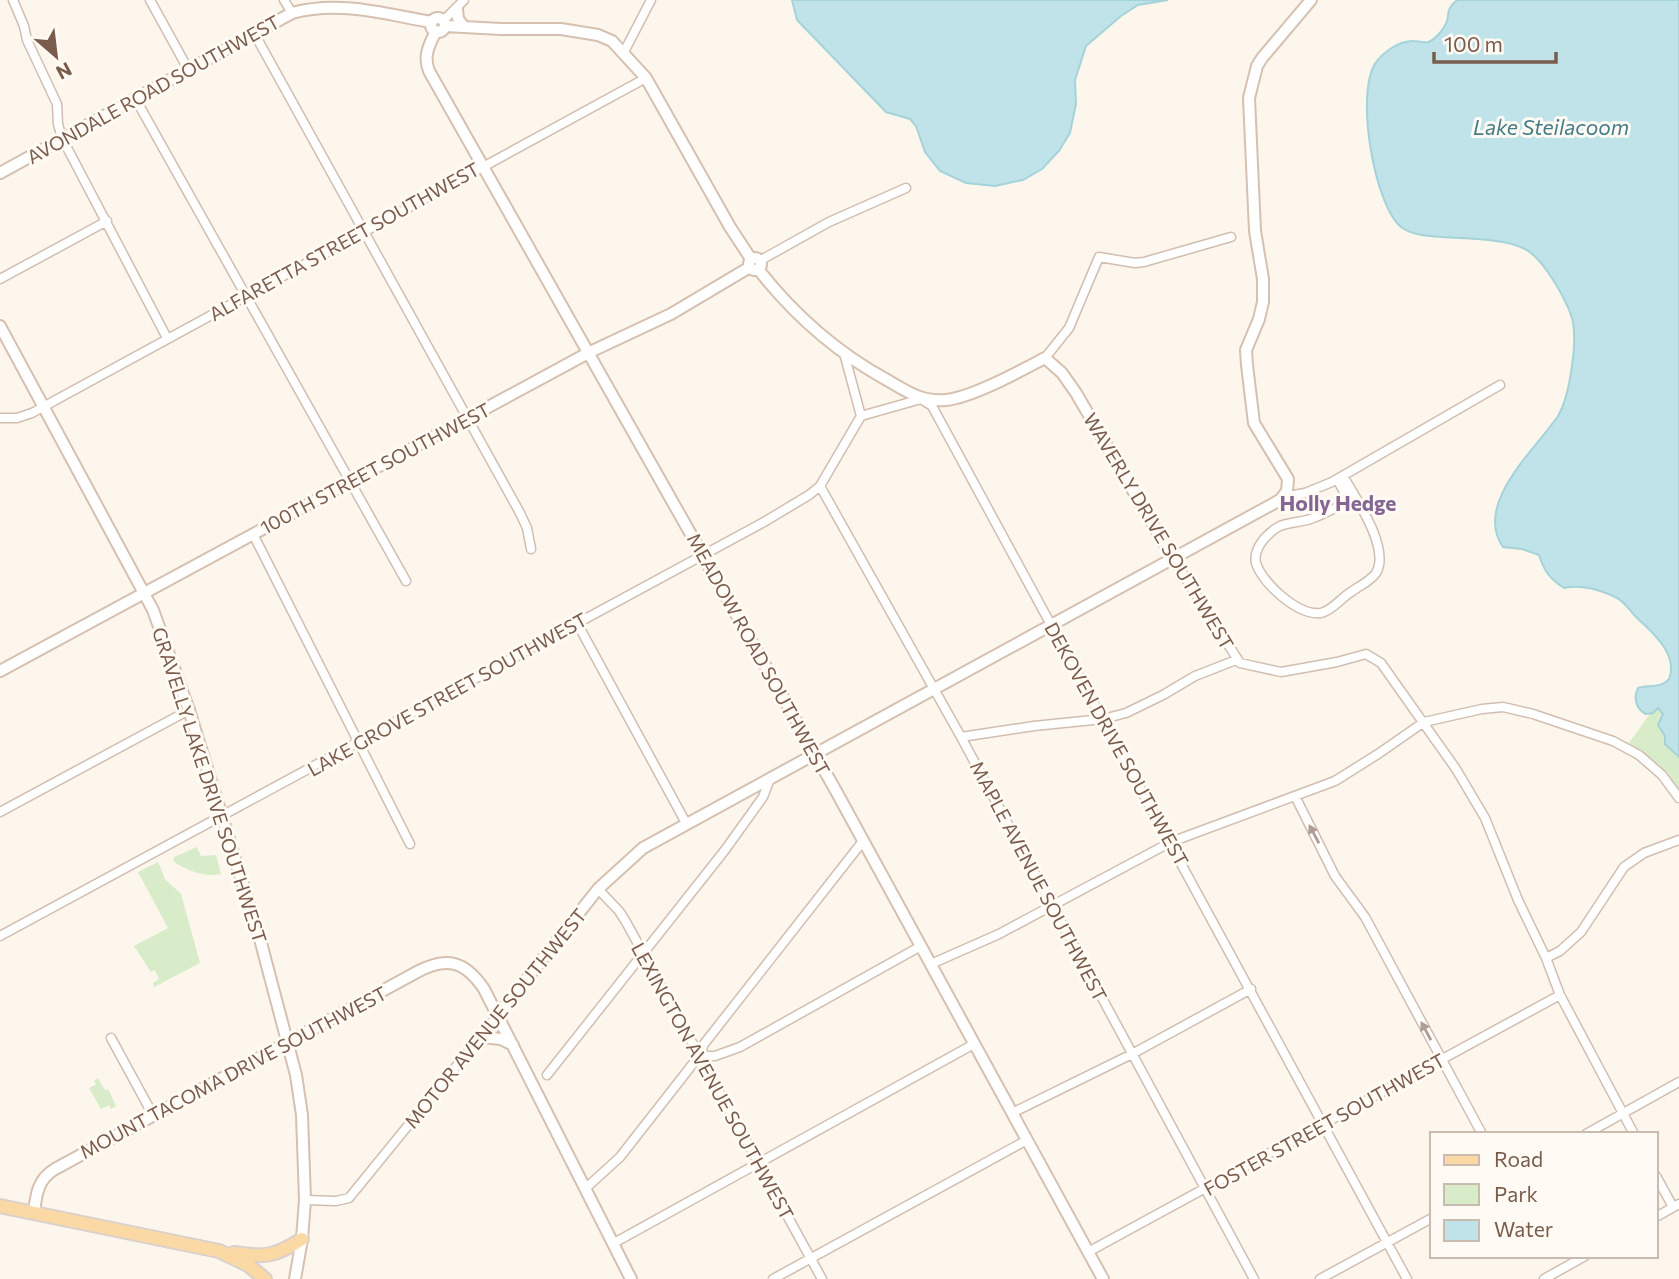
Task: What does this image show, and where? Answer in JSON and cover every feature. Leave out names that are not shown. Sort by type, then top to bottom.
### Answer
[{"type":"main road","points":[[0,1206],[219,1251],[264,1256],[279,1253],[302,1239]]},
{"type":"main road","points":[[219,1251],[237,1258],[265,1279]]},
{"type":"street","points":[[13,0],[27,40],[57,104],[62,138],[167,338]]},
{"type":"street","points":[[149,0],[188,69]]},
{"type":"street","points":[[284,0],[292,13]]},
{"type":"street","points":[[624,52],[651,0]]},
{"type":"street","points":[[577,623],[686,823],[1276,504],[1283,497],[1288,479],[1254,423],[1248,377],[1247,350],[1262,310],[1263,295],[1255,231],[1249,98],[1253,77],[1262,58],[1311,0]]},
{"type":"street","points":[[439,25],[461,4]]},
{"type":"street","points":[[461,4],[458,19],[464,27]]},
{"type":"street","name":"AVONDALE ROAD SOUTHWEST","points":[[0,173],[292,13],[315,7],[346,6],[439,25]]},
{"type":"street","name":"DEKOVEN DRIVE SOUTHWEST","points":[[439,25],[584,32],[607,37],[646,78],[730,227],[790,308],[815,331],[869,371],[932,406],[1407,1279]]},
{"type":"street","name":"MEADOW ROAD SOUTHWEST","points":[[439,25],[428,48],[427,66],[704,554],[1103,1279]]},
{"type":"street","points":[[254,33],[524,520],[531,549]]},
{"type":"street","name":"ALFARETTA STREET SOUTHWEST","points":[[0,418],[24,416],[44,406],[646,78]]},
{"type":"street","points":[[135,99],[406,581]]},
{"type":"street","name":"100TH STREET SOUTHWEST","points":[[0,671],[590,352],[674,312],[829,222],[906,188]]},
{"type":"street","points":[[0,279],[107,221]]},
{"type":"street","points":[[844,353],[861,416],[921,399],[948,400],[965,395],[1045,358],[1069,328],[1089,275],[1099,257],[1144,262],[1231,237]]},
{"type":"street","name":"GRAVELLY LAKE DRIVE SOUTHWEST","points":[[0,326],[145,592],[165,639],[189,710],[289,1043],[301,1103],[305,1200],[295,1279]]},
{"type":"street","name":"WAVERLY DRIVE SOUTHWEST","points":[[1045,358],[1062,373],[1076,393],[1173,559],[1236,660],[1256,668],[1281,672],[1369,655],[1389,672],[1456,769],[1485,818],[1560,995],[1633,1132]]},
{"type":"street","points":[[1283,497],[1305,493],[1340,478],[1500,385]]},
{"type":"street","name":"LAKE GROVE STREET SOUTHWEST","points":[[0,936],[764,522],[809,495],[820,486],[861,416]]},
{"type":"street","points":[[1340,478],[1352,500],[1365,510],[1381,565],[1375,576],[1342,597],[1334,607],[1321,612],[1307,612],[1295,607],[1280,596],[1263,574],[1256,563],[1256,550],[1280,525],[1308,520],[1352,500]]},
{"type":"street","name":"MAPLE AVENUE SOUTHWEST","points":[[820,486],[961,737],[1254,1279]]},
{"type":"street","points":[[253,534],[410,844]]},
{"type":"street","points":[[961,737],[1103,719],[1126,713],[1152,702],[1195,676],[1236,660]]},
{"type":"street","points":[[931,964],[999,934],[1171,842],[1335,781],[1423,722],[1493,707],[1534,714],[1627,748],[1662,775],[1679,798]]},
{"type":"street","points":[[0,812],[189,710]]},
{"type":"street","points":[[547,1075],[725,850],[763,797],[771,779]]},
{"type":"street","points":[[1295,796],[1335,876],[1365,917],[1481,1132]]},
{"type":"street","name":"MOTOR AVENUE SOUTHWEST","points":[[305,1200],[336,1201],[349,1198],[598,888],[643,848],[686,823]]},
{"type":"street","points":[[1546,958],[1560,951],[1581,932],[1624,867],[1656,847],[1679,840]]},
{"type":"street","points":[[586,1188],[620,1157],[699,1056],[704,1044],[863,841]]},
{"type":"street","name":"LEXINGTON AVENUE SOUTHWEST","points":[[598,888],[619,911],[643,952],[822,1279]]},
{"type":"street","points":[[699,1056],[715,1056],[740,1047],[921,946]]},
{"type":"street","name":"MOUNT TACOMA DRIVE SOUTHWEST","points":[[34,1213],[37,1190],[49,1172],[425,968],[444,963],[459,965],[474,975],[498,1015]]},
{"type":"street","points":[[1012,1113],[1132,1054],[1251,989]]},
{"type":"street","name":"FOSTER STREET SOUTHWEST","points":[[1088,1252],[1560,995]]},
{"type":"street","points":[[498,1015],[631,1279]]},
{"type":"street","points":[[481,1037],[513,1045]]},
{"type":"street","points":[[111,1038],[153,1115]]},
{"type":"street","points":[[614,1243],[974,1044]]},
{"type":"street","points":[[1590,1132],[1679,1082]]},
{"type":"street","points":[[773,1279],[1027,1140]]},
{"type":"street","points":[[1658,1178],[1676,1206],[1658,1216]]},
{"type":"street","points":[[1320,1279],[1430,1219]]},
{"type":"street","points":[[1544,1279],[1581,1258]]},
{"type":"green space","points":[[1658,708],[1663,714],[1663,732],[1667,744],[1679,757],[1679,790],[1666,771],[1629,743],[1649,715]]},
{"type":"green space","points":[[197,847],[201,856],[216,855],[221,874],[196,872],[173,861],[174,857]]},
{"type":"green space","points":[[158,862],[165,879],[181,894],[200,963],[154,987],[153,983],[159,979],[155,970],[151,972],[134,946],[168,928],[138,872]]},
{"type":"green space","points":[[98,1078],[105,1090],[108,1089],[116,1106],[111,1109],[109,1105],[101,1109],[89,1088],[96,1085],[94,1081]]},
{"type":"water","points":[[792,0],[1168,0],[1138,5],[1086,46],[1075,80],[1076,104],[1070,133],[1059,151],[1042,169],[1023,180],[995,186],[966,183],[940,171],[925,152],[916,126],[910,119],[886,112],[797,20]]},
{"type":"water","name":"Lake Steilacoom","points":[[1457,0],[1679,0],[1679,757],[1665,744],[1665,736],[1658,725],[1663,714],[1658,708],[1653,713],[1646,714],[1636,703],[1638,688],[1659,685],[1669,679],[1670,661],[1656,636],[1625,604],[1605,592],[1577,587],[1564,588],[1548,574],[1539,555],[1522,549],[1503,547],[1496,530],[1496,513],[1501,496],[1523,461],[1558,416],[1566,395],[1572,368],[1574,328],[1565,300],[1539,261],[1525,249],[1496,241],[1420,235],[1401,227],[1391,215],[1375,172],[1367,120],[1370,75],[1377,61],[1388,50],[1403,43],[1426,42],[1439,34],[1447,21],[1449,10]]},
{"type":"district","name":"Holly Hedge","points":[[1338,502]]}]
